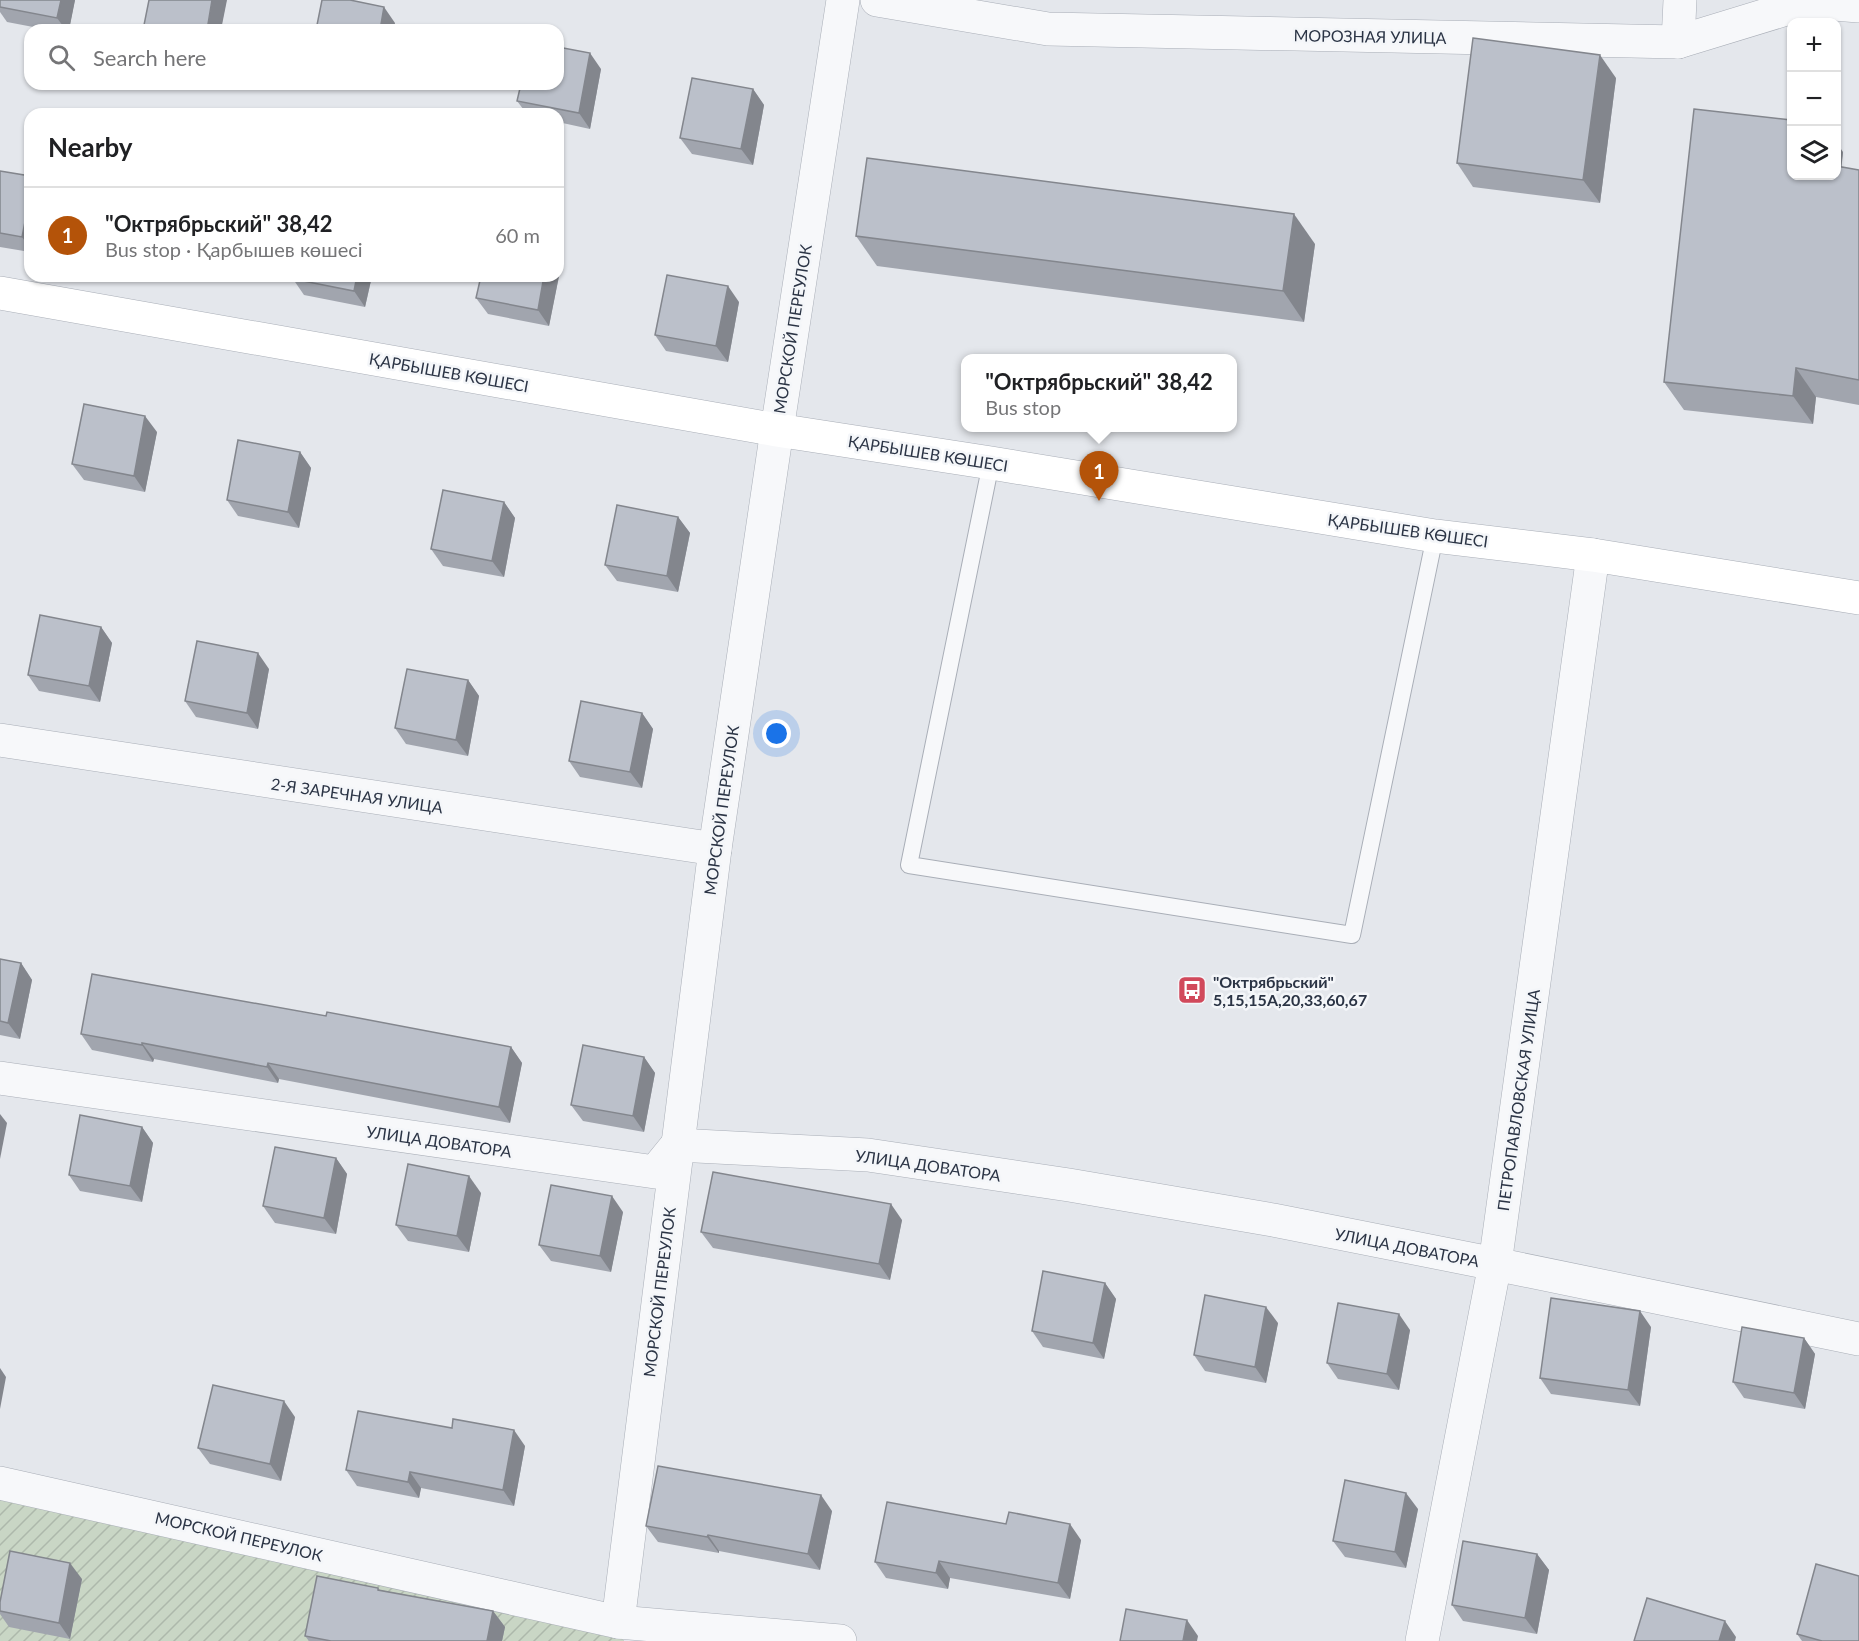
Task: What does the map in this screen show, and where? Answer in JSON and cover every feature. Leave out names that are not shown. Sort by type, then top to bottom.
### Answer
[{"type":"main road","name":"ҚАРБЫШЕВ КӨШЕСІ","points":[[0,293],[777,430],[1435,536],[1593,555],[1859,598]]},
{"type":"street","name":"МОРСКОЙ ПЕРЕУЛОК","points":[[618,1622],[715,849],[843,0]]},
{"type":"street","name":"МОРОЗНАЯ УЛИЦА","points":[[877,0],[1048,29],[1678,42],[1809,2],[1859,6]]},
{"type":"street","points":[[1678,42],[1680,0]]},
{"type":"street","name":"ПЕТРОПАВЛОВСКАЯ УЛИЦА","points":[[1422,1641],[1495,1264],[1593,555]]},
{"type":"street","name":"2-Я ЗАРЕЧНАЯ УЛИЦА","points":[[0,740],[715,849]]},
{"type":"street","name":"УЛИЦА ДОВАТОРА","points":[[0,1078],[655,1172],[677,1145],[868,1155],[1069,1185],[1273,1220],[1859,1339]]},
{"type":"street","name":"МОРСКОЙ ПЕРЕУЛОК","points":[[0,1483],[618,1622],[840,1641]]},
{"type":"lane","points":[[991,463],[909,865],[1352,935],[1435,536]]},
{"type":"green space","points":[[0,1482],[604,1612],[624,1641],[0,1641]]},
{"type":"building","points":[[0,0],[61,0],[57,18],[0,7]]},
{"type":"building","points":[[149,0],[212,0],[208,24],[144,24]]},
{"type":"building","points":[[322,0],[350,0],[384,7],[381,24],[317,24]]},
{"type":"building","points":[[1473,38],[1600,55],[1583,180],[1457,163]]},
{"type":"building","points":[[564,48],[590,53],[579,113],[564,110],[564,108],[517,101],[520,90],[564,90]]},
{"type":"building","points":[[692,78],[753,89],[741,149],[680,138]]},
{"type":"building","points":[[1694,109],[1787,120],[1787,180],[1841,180],[1841,167],[1859,170],[1859,380],[1796,368],[1793,396],[1664,382]]},
{"type":"building","points":[[867,158],[1294,214],[1283,291],[856,236]]},
{"type":"building","points":[[0,171],[24,175],[22,237],[0,233]]},
{"type":"building","points":[[667,275],[728,286],[716,346],[655,335]]},
{"type":"building","points":[[308,282],[356,282],[354,291]]},
{"type":"building","points":[[480,282],[543,282],[538,310],[476,298]]},
{"type":"building","points":[[84,404],[145,416],[134,476],[72,464]]},
{"type":"building","points":[[238,440],[300,452],[288,512],[227,500]]},
{"type":"building","points":[[443,490],[504,502],[492,561],[431,549]]},
{"type":"building","points":[[617,505],[678,517],[667,576],[605,565]]},
{"type":"building","points":[[40,615],[101,627],[89,686],[28,675]]},
{"type":"building","points":[[197,641],[258,653],[247,713],[185,701]]},
{"type":"building","points":[[407,669],[468,680],[456,740],[395,728]]},
{"type":"building","points":[[581,701],[642,713],[630,772],[569,761]]},
{"type":"building","points":[[0,959],[21,963],[8,1023],[0,1021]]},
{"type":"building","points":[[92,974],[326,1016],[327,1012],[511,1047],[499,1107],[268,1063],[267,1067],[81,1034]]},
{"type":"building","points":[[583,1045],[644,1057],[633,1116],[571,1105]]},
{"type":"building","points":[[80,1115],[142,1127],[130,1186],[69,1175]]},
{"type":"building","points":[[275,1147],[336,1158],[324,1218],[263,1206]]},
{"type":"building","points":[[408,1164],[469,1176],[457,1236],[396,1225]]},
{"type":"building","points":[[713,1172],[891,1204],[879,1264],[701,1232]]},
{"type":"building","points":[[551,1185],[612,1196],[600,1256],[539,1245]]},
{"type":"building","points":[[1043,1271],[1105,1283],[1093,1343],[1032,1331]]},
{"type":"building","points":[[1205,1295],[1266,1307],[1255,1367],[1194,1355]]},
{"type":"building","points":[[1551,1298],[1640,1311],[1628,1390],[1540,1378]]},
{"type":"building","points":[[1338,1303],[1399,1314],[1387,1374],[1327,1363]]},
{"type":"building","points":[[1742,1327],[1804,1338],[1794,1393],[1733,1382]]},
{"type":"building","points":[[213,1385],[284,1401],[270,1464],[198,1448]]},
{"type":"building","points":[[358,1411],[452,1428],[453,1419],[514,1430],[503,1490],[410,1472],[408,1482],[346,1470]]},
{"type":"building","points":[[658,1466],[821,1495],[808,1554],[646,1526]]},
{"type":"building","points":[[1345,1480],[1406,1493],[1395,1552],[1333,1541]]},
{"type":"building","points":[[887,1502],[1006,1524],[1009,1512],[1070,1524],[1058,1583],[939,1561],[936,1573],[875,1562]]},
{"type":"building","points":[[1463,1541],[1537,1554],[1525,1618],[1452,1605]]},
{"type":"building","points":[[10,1551],[70,1563],[59,1623],[0,1611]]},
{"type":"building","points":[[1816,1564],[1859,1576],[1859,1641],[1822,1641],[1797,1634]]},
{"type":"building","points":[[317,1576],[378,1588],[378,1590],[493,1611],[487,1641],[331,1641],[305,1636]]},
{"type":"building","points":[[1647,1598],[1725,1621],[1719,1641],[1634,1641]]},
{"type":"building","points":[[1126,1609],[1187,1620],[1183,1641],[1120,1641]]},
{"type":"place","name":"\"Октрябрьский\" 38,42","points":[[1099,501]]},
{"type":"place","name":"\"Октрябрьский\" 5,15,15А,20,33,60,67","points":[[1192,990]]}]
